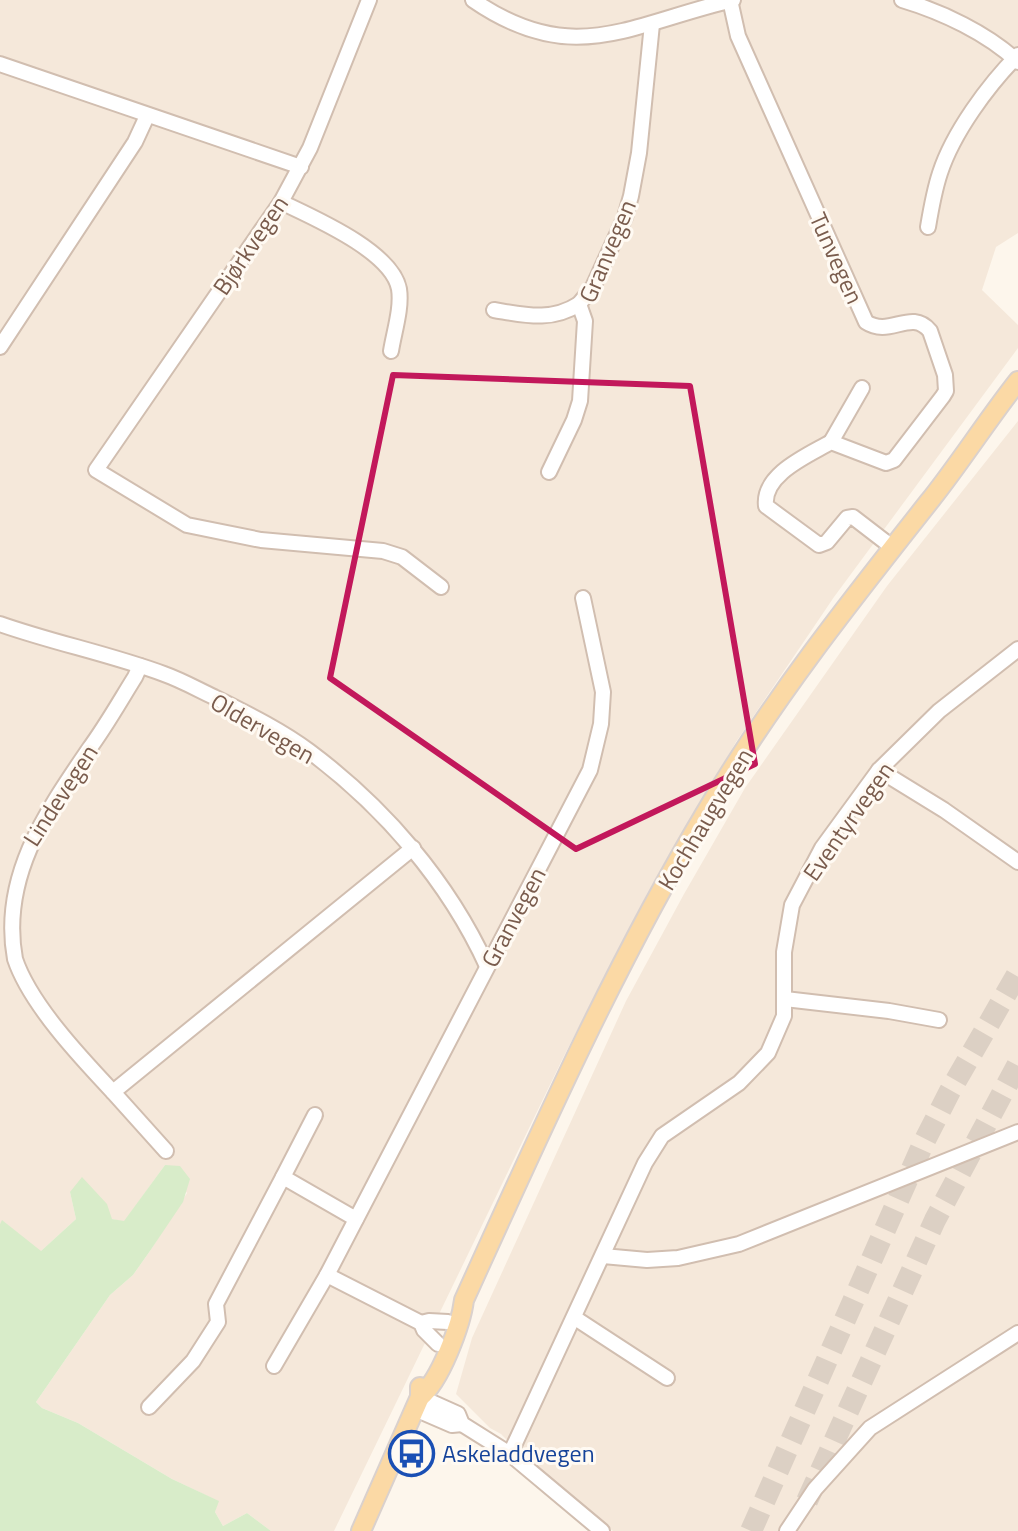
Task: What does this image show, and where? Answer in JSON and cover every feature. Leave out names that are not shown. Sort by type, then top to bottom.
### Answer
[{"type":"main road","name":"Kochhaugvegen","points":[[361,1531],[417,1403],[420,1386],[448,1322],[464,1300],[578,1053],[668,878],[749,745],[826,634],[1018,381]]},
{"type":"main road","name":"Kochhaugvegen","points":[[417,1403],[429,1390],[438,1371],[462,1318],[464,1300]]},
{"type":"street","name":"Bjørkvegen","points":[[187,525],[96,470],[281,202],[301,167],[369,0]]},
{"type":"street","points":[[473,0],[518,26],[552,36],[601,36],[731,0]]},
{"type":"street","name":"Tunvegen","points":[[731,0],[738,36],[866,322],[883,329],[920,322],[930,331],[945,375],[946,391],[894,460],[886,463],[831,442]]},
{"type":"street","points":[[902,0],[960,23],[1017,59],[989,87],[949,153],[940,172],[928,227]]},
{"type":"street","name":"Granvegen","points":[[549,472],[570,430],[580,401],[585,321],[579,304],[593,287],[625,217],[631,196],[639,153],[652,24]]},
{"type":"street","points":[[0,64],[301,167]]},
{"type":"street","points":[[0,347],[135,142],[147,116]]},
{"type":"street","points":[[281,202],[349,235],[373,254],[395,278],[399,301],[391,351]]},
{"type":"street","points":[[494,310],[547,316],[570,310],[579,304]]},
{"type":"street","points":[[862,388],[831,442],[777,479],[766,494],[766,506],[819,545],[827,542],[847,518],[853,517],[892,547]]},
{"type":"street","points":[[187,525],[201,534]]},
{"type":"street","points":[[187,525],[261,540],[383,551],[402,557],[441,587]]},
{"type":"street","name":"Granvegen","points":[[274,1366],[327,1275],[590,770],[601,724],[603,692],[583,598]]},
{"type":"street","name":"Oldervegen","points":[[0,624],[166,674],[229,705],[307,750],[364,797],[413,848],[474,937],[487,966]]},
{"type":"street","name":"Eventyrvegen","points":[[510,1454],[645,1163],[662,1136],[739,1083],[768,1053],[784,1016],[784,952],[792,905],[822,848],[879,770],[939,711],[1018,649]]},
{"type":"street","name":"Lindevegen","points":[[140,666],[23,850],[9,893],[9,927],[14,952],[30,992],[82,1059],[166,1151]]},
{"type":"street","points":[[879,770],[944,810],[1018,862]]},
{"type":"street","points":[[113,1092],[413,848]]},
{"type":"street","points":[[785,999],[939,1020]]},
{"type":"street","points":[[149,1407],[193,1361],[218,1322],[216,1304],[315,1115]]},
{"type":"street","points":[[603,1256],[661,1259],[739,1244],[1018,1132]]},
{"type":"street","points":[[283,1177],[356,1219]]},
{"type":"street","points":[[327,1275],[421,1323],[438,1344]]},
{"type":"street","points":[[575,1318],[667,1378]]},
{"type":"street","points":[[421,1323],[448,1322]]},
{"type":"street","points":[[787,1531],[815,1489],[870,1428],[1018,1333]]},
{"type":"street","points":[[417,1403],[458,1414],[462,1424],[510,1454],[602,1531]]},
{"type":"highlighted area","points":[[393,375],[690,386],[755,764],[576,849],[330,678]]},
{"type":"shaded area","points":[[0,0],[1018,0],[1018,233],[996,247],[982,290],[1018,325],[1018,348],[834,597],[736,742],[648,892],[563,1058],[334,1531],[271,1531],[247,1513],[223,1526],[215,1512],[218,1501],[172,1479],[78,1423],[42,1408],[36,1402],[110,1295],[133,1275],[187,1193],[165,1165],[124,1222],[112,1219],[70,1192],[76,1219],[40,1252],[3,1221],[0,1224]]},
{"type":"shaded area","points":[[1018,421],[1018,1531],[613,1531],[526,1459],[501,1434],[490,1428],[456,1394],[472,1338],[626,1001],[745,788],[887,586]]},
{"type":"green space","points":[[165,1165],[180,1166],[190,1179],[183,1202],[133,1275],[110,1295],[36,1402],[42,1408],[78,1423],[172,1479],[219,1501],[215,1512],[223,1526],[247,1513],[271,1531],[0,1531],[0,1224],[2,1220],[41,1251],[76,1219],[70,1192],[82,1177],[107,1204],[112,1219],[124,1221]]},
{"type":"tunnel","points":[[751,1531],[923,1144],[1018,973]]},
{"type":"tunnel","points":[[807,1501],[935,1220],[1018,1064]]},
{"type":"place","name":"Askeladdvegen","points":[[411,1453]]}]
